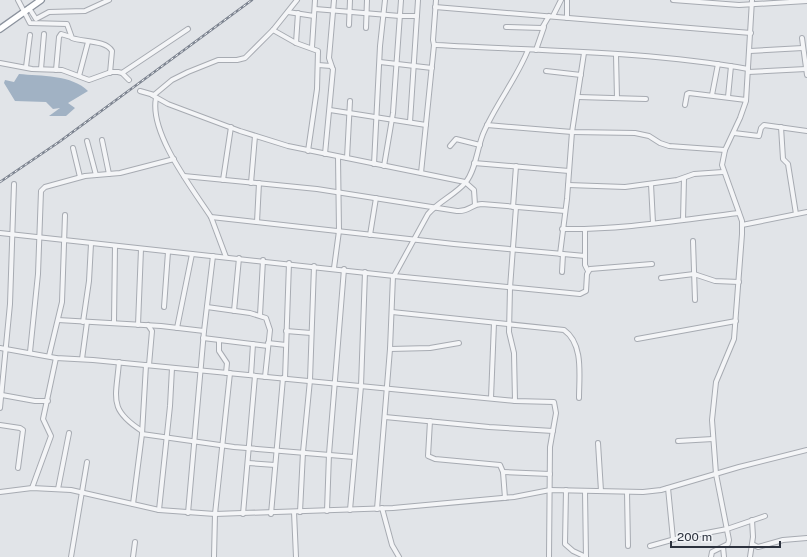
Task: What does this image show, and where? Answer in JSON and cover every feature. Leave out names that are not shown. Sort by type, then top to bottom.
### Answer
[{"type":"highway","points":[[0,29],[41,0]]},
{"type":"street","points":[[18,0],[36,19],[49,12],[85,11],[101,2],[109,0]]},
{"type":"street","points":[[152,96],[172,80],[212,62],[223,59],[237,60],[245,58],[273,30],[297,0]]},
{"type":"street","points":[[312,48],[315,0]]},
{"type":"street","points":[[326,154],[332,67],[329,58],[334,0]]},
{"type":"street","points":[[349,25],[350,0]]},
{"type":"street","points":[[366,28],[367,0]]},
{"type":"street","points":[[374,164],[384,0]]},
{"type":"street","points":[[384,166],[392,119],[401,0]]},
{"type":"street","points":[[410,122],[418,0]]},
{"type":"street","points":[[421,173],[432,68],[436,0]]},
{"type":"street","points":[[536,50],[544,27],[561,0]]},
{"type":"street","points":[[567,0],[567,18]]},
{"type":"street","points":[[672,0],[728,5],[752,2],[807,0]]},
{"type":"street","points":[[711,557],[712,552],[723,547],[729,542],[728,528],[716,474],[712,420],[716,382],[733,344],[739,282],[742,225],[739,213],[723,172],[722,165],[725,150],[734,132],[746,100],[752,2]]},
{"type":"street","points":[[435,7],[751,34]]},
{"type":"street","points":[[315,9],[367,14],[417,16]]},
{"type":"street","points":[[27,10],[30,23],[33,25],[67,24],[71,37]]},
{"type":"street","points":[[288,12],[314,16]]},
{"type":"street","points":[[296,43],[298,13]]},
{"type":"street","points":[[506,28],[544,27]]},
{"type":"street","points":[[0,63],[69,72],[91,80],[110,73],[122,73],[188,29]]},
{"type":"street","points":[[273,30],[296,43],[318,51],[316,103],[308,151]]},
{"type":"street","points":[[41,69],[44,34]]},
{"type":"street","points":[[56,70],[59,37],[61,34],[88,42],[103,44],[110,48],[112,51],[110,73]]},
{"type":"street","points":[[26,67],[30,35]]},
{"type":"street","points":[[802,38],[807,75]]},
{"type":"street","points":[[79,76],[88,42]]},
{"type":"street","points":[[434,44],[616,55],[718,64],[748,71],[806,69]]},
{"type":"street","points":[[750,51],[803,48]]},
{"type":"street","points":[[377,508],[388,388],[393,276],[415,240],[424,220],[433,208],[466,182],[487,125],[515,77],[528,50]]},
{"type":"street","points":[[562,272],[562,229],[568,185],[572,132],[584,53]]},
{"type":"street","points":[[616,55],[617,98]]},
{"type":"street","points":[[380,62],[432,68]]},
{"type":"street","points":[[712,95],[718,64]]},
{"type":"street","points":[[318,65],[332,67]]},
{"type":"street","points":[[728,97],[731,66]]},
{"type":"street","points":[[546,71],[581,75]]},
{"type":"street","points":[[122,73],[129,80]]},
{"type":"street","points":[[140,91],[255,136],[308,151],[466,182],[474,190],[475,205]]},
{"type":"street","points":[[685,105],[689,93],[746,100]]},
{"type":"street","points":[[578,97],[646,99]]},
{"type":"street","points":[[156,98],[155,118],[174,159],[211,217],[226,257]]},
{"type":"street","points":[[347,158],[350,101]]},
{"type":"street","points":[[330,110],[426,125]]},
{"type":"street","points":[[487,125],[572,132],[635,133],[649,136],[660,143],[669,146],[725,150]]},
{"type":"street","points":[[734,132],[757,136],[760,134],[763,126],[807,131]]},
{"type":"street","points":[[223,180],[231,127]]},
{"type":"street","points":[[781,127],[783,159],[788,164],[796,214]]},
{"type":"street","points":[[251,183],[255,136]]},
{"type":"street","points":[[450,146],[456,139],[480,145]]},
{"type":"street","points":[[102,140],[109,174]]},
{"type":"street","points":[[87,141],[96,175]]},
{"type":"street","points":[[73,148],[80,177]]},
{"type":"street","points":[[334,268],[339,231],[338,157]]},
{"type":"street","points":[[30,352],[38,274],[41,191],[45,187],[80,177],[120,173],[174,159]]},
{"type":"street","points":[[474,162],[569,172]]},
{"type":"street","points":[[515,401],[514,353],[509,335],[509,325],[516,166]]},
{"type":"street","points":[[568,185],[611,187],[651,184],[684,178],[694,174],[723,172]]},
{"type":"street","points":[[184,176],[338,192],[433,208],[464,211],[475,205],[565,211]]},
{"type":"street","points":[[683,220],[684,178]]},
{"type":"street","points":[[257,222],[259,183]]},
{"type":"street","points":[[0,408],[7,348],[14,184]]},
{"type":"street","points":[[651,184],[653,223]]},
{"type":"street","points":[[370,235],[376,198]]},
{"type":"street","points":[[742,225],[807,212]]},
{"type":"street","points":[[562,229],[585,229],[653,223],[739,213]]},
{"type":"street","points":[[49,356],[62,302],[65,215]]},
{"type":"street","points":[[211,217],[415,240],[585,256]]},
{"type":"street","points":[[0,233],[168,252],[263,260],[393,276],[583,294],[586,291],[588,272],[585,267],[585,229]]},
{"type":"street","points":[[693,241],[695,300]]},
{"type":"street","points":[[82,359],[91,244]]},
{"type":"street","points":[[114,324],[115,246]]},
{"type":"street","points":[[138,325],[141,249]]},
{"type":"street","points":[[164,307],[168,252]]},
{"type":"street","points":[[177,328],[192,254]]},
{"type":"street","points":[[188,513],[204,331],[213,256]]},
{"type":"street","points":[[234,311],[239,258]]},
{"type":"street","points":[[260,315],[263,260]]},
{"type":"street","points":[[271,514],[274,465],[284,378],[289,264]]},
{"type":"street","points":[[588,272],[596,268],[652,264]]},
{"type":"street","points":[[300,512],[303,452],[310,380],[314,266]]},
{"type":"street","points":[[327,511],[329,454],[336,383],[344,269]]},
{"type":"street","points":[[350,510],[361,386],[365,272]]},
{"type":"street","points":[[661,278],[694,274],[715,281],[739,282]]},
{"type":"street","points":[[207,308],[260,315],[266,318],[269,324],[265,377]]},
{"type":"street","points":[[392,312],[509,325],[560,328],[568,332],[572,337],[578,354],[579,398]]},
{"type":"street","points":[[58,320],[148,325],[204,331]]},
{"type":"street","points":[[637,339],[736,321]]},
{"type":"street","points":[[491,398],[494,323]]},
{"type":"street","points":[[133,504],[142,433],[147,365],[152,331],[148,325]]},
{"type":"street","points":[[286,331],[311,333]]},
{"type":"street","points":[[204,338],[253,344],[286,345]]},
{"type":"street","points":[[214,557],[215,514],[228,373],[227,363],[218,351],[219,340]]},
{"type":"street","points":[[390,349],[423,349],[459,343]]},
{"type":"street","points":[[243,514],[249,448],[253,376],[253,344]]},
{"type":"street","points":[[0,348],[30,352],[56,358],[118,362],[515,401],[555,402],[556,413],[550,442],[549,557]]},
{"type":"street","points":[[32,488],[51,436],[43,419],[56,358]]},
{"type":"street","points":[[118,362],[116,405],[124,418],[142,433],[167,438],[222,445],[354,457]]},
{"type":"street","points":[[158,510],[167,438],[172,368]]},
{"type":"street","points":[[2,395],[35,401],[48,401]]},
{"type":"street","points":[[385,417],[430,422],[553,431]]},
{"type":"street","points":[[430,422],[428,450],[430,457],[497,464],[501,467],[503,472],[505,498]]},
{"type":"street","points":[[0,425],[20,428],[23,430],[18,468]]},
{"type":"street","points":[[58,489],[69,433]]},
{"type":"street","points":[[678,442],[713,439]]},
{"type":"street","points":[[598,443],[601,491]]},
{"type":"street","points":[[0,492],[32,488],[83,491],[158,510],[188,513],[271,514],[350,510],[505,498],[550,490],[627,492],[668,488],[807,450]]},
{"type":"street","points":[[71,557],[88,462]]},
{"type":"street","points":[[248,463],[274,465]]},
{"type":"street","points":[[503,472],[550,474]]},
{"type":"street","points":[[668,488],[673,539]]},
{"type":"street","points":[[566,490],[565,544],[572,551],[586,557],[585,491]]},
{"type":"street","points":[[627,492],[628,546]]},
{"type":"street","points":[[382,508],[392,545],[399,557]]},
{"type":"street","points":[[294,512],[296,557]]},
{"type":"street","points":[[650,546],[673,539],[728,528],[765,516]]},
{"type":"street","points":[[750,557],[752,544],[752,520]]},
{"type":"street","points":[[752,544],[758,547],[783,540],[807,538]]},
{"type":"street","points":[[133,557],[135,542]]},
{"type":"street","points":[[723,547],[724,557]]},
{"type":"water","points":[[19,74],[65,79],[82,86],[88,91],[68,103],[75,108],[66,116],[49,116],[60,108],[53,109],[46,102],[15,101],[4,83],[5,80],[14,82]]},
{"type":"railway","points":[[0,182],[59,142],[252,0]]}]
